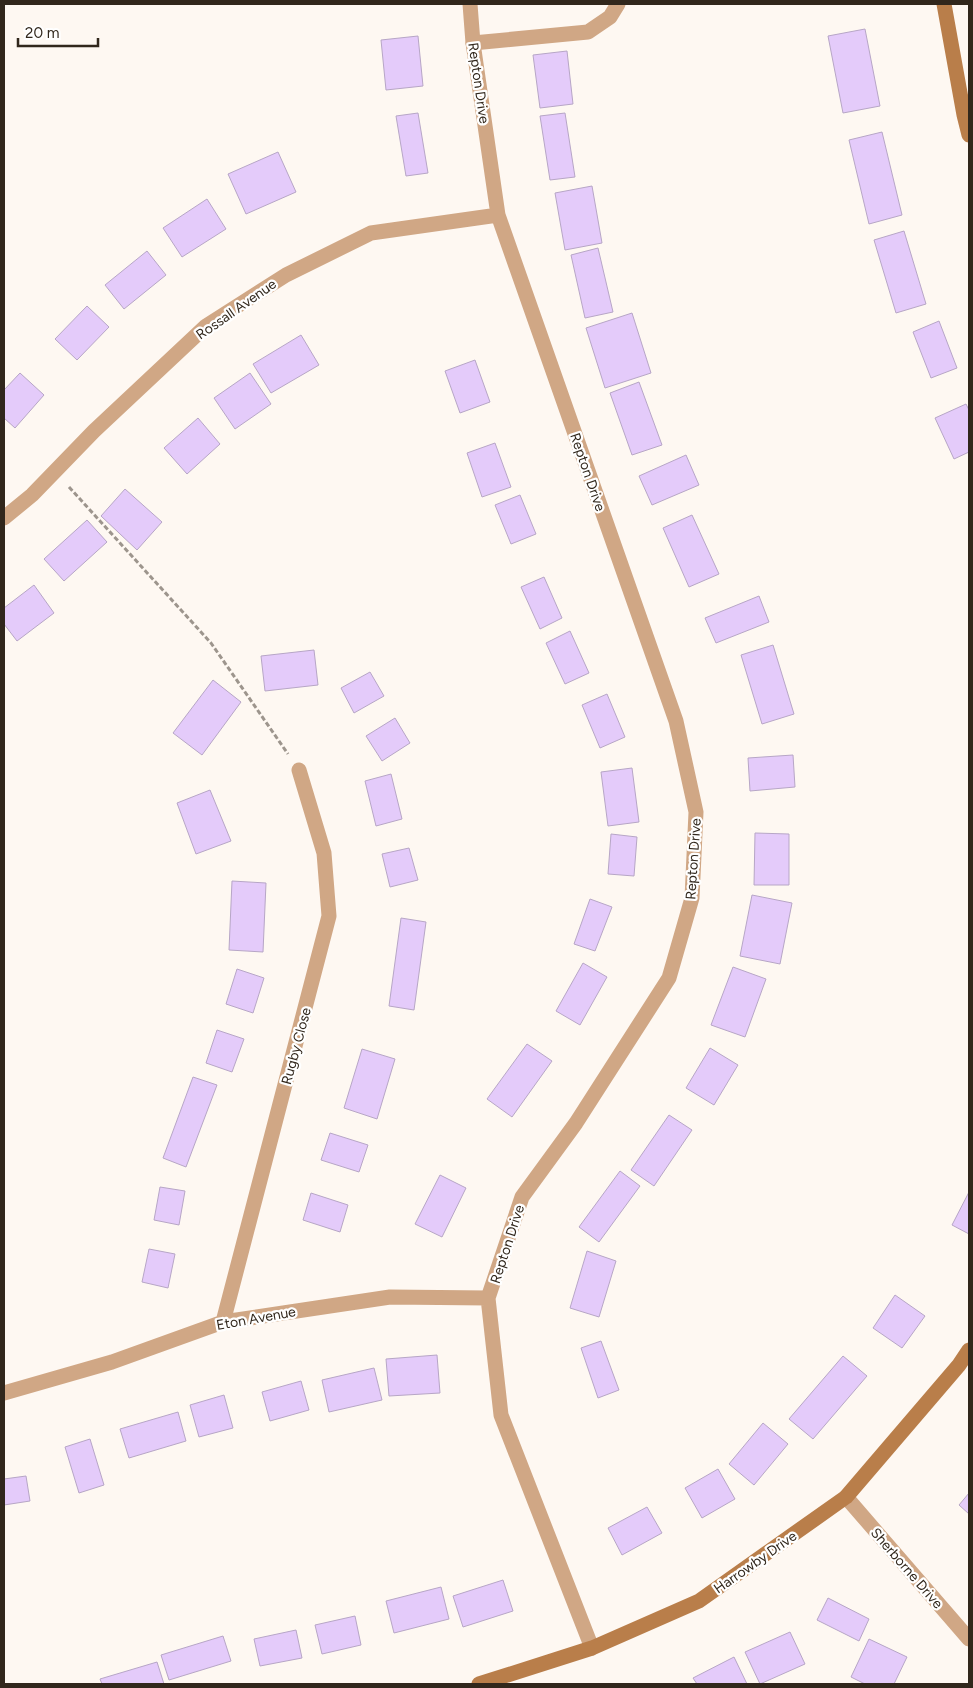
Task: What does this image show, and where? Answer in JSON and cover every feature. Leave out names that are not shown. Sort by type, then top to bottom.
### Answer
[{"type":"street","name":"Repton Drive","points":[[470,4],[473,43],[498,215],[676,721],[696,812],[692,898],[669,978],[576,1123],[522,1197],[488,1298],[501,1415],[592,1648]]},
{"type":"street","points":[[473,43],[588,32],[610,17],[618,4]]},
{"type":"street","points":[[944,4],[969,135]]},
{"type":"street","name":"Rossall Avenue","points":[[4,518],[32,495],[94,431],[206,326],[286,275],[371,233],[498,215]]},
{"type":"street","name":"Rugby Close","points":[[223,1322],[329,916],[324,853],[299,770]]},
{"type":"street","name":"Eton Avenue","points":[[4,1393],[112,1362],[223,1322],[390,1296],[488,1298]]},
{"type":"street","name":"Harrowby Drive","points":[[479,1684],[592,1648],[699,1601],[846,1497],[959,1365],[969,1350]]},
{"type":"street","name":"Sherborne Drive","points":[[846,1497],[969,1639]]},
{"type":"path","points":[[55,472],[212,643],[299,770]]},
{"type":"building","points":[[865,29],[880,106],[843,113],[828,36]]},
{"type":"building","points":[[418,36],[423,86],[386,90],[381,40]]},
{"type":"building","points":[[567,51],[573,104],[540,108],[533,55]]},
{"type":"building","points":[[418,113],[428,173],[406,176],[396,116]]},
{"type":"building","points":[[565,113],[575,177],[550,180],[540,116]]},
{"type":"building","points":[[882,132],[902,215],[869,224],[849,140]]},
{"type":"building","points":[[278,152],[296,192],[246,214],[228,174]]},
{"type":"building","points":[[592,186],[602,243],[565,250],[555,193]]},
{"type":"building","points":[[207,199],[226,229],[182,257],[163,228]]},
{"type":"building","points":[[904,231],[926,304],[896,313],[874,240]]},
{"type":"building","points":[[598,248],[613,312],[585,318],[571,255]]},
{"type":"building","points":[[147,251],[166,275],[124,309],[105,285]]},
{"type":"building","points":[[87,306],[109,327],[77,360],[55,339]]},
{"type":"building","points":[[632,313],[651,373],[605,388],[586,328]]},
{"type":"building","points":[[939,321],[957,368],[931,378],[913,332]]},
{"type":"building","points":[[301,335],[319,365],[271,393],[253,364]]},
{"type":"building","points":[[475,360],[490,402],[460,413],[445,371]]},
{"type":"building","points":[[20,373],[44,395],[15,428],[4,418],[4,390]]},
{"type":"building","points":[[250,373],[271,404],[235,429],[214,398]]},
{"type":"building","points":[[639,382],[662,445],[632,455],[610,393]]},
{"type":"building","points":[[966,404],[969,410],[969,452],[954,459],[935,418]]},
{"type":"building","points":[[198,418],[220,444],[187,474],[164,448]]},
{"type":"building","points":[[495,443],[511,487],[482,497],[467,453]]},
{"type":"building","points":[[686,455],[699,485],[652,505],[639,476]]},
{"type":"building","points":[[125,489],[162,522],[137,550],[101,516]]},
{"type":"building","points":[[520,495],[536,534],[511,544],[495,505]]},
{"type":"building","points":[[692,515],[719,574],[689,587],[663,528]]},
{"type":"building","points":[[87,520],[107,542],[64,581],[44,559]]},
{"type":"building","points":[[544,577],[562,618],[540,629],[521,587]]},
{"type":"building","points":[[34,585],[54,613],[17,641],[4,624],[4,608]]},
{"type":"building","points":[[759,596],[769,622],[716,643],[705,618]]},
{"type":"building","points":[[570,631],[589,673],[565,684],[546,643]]},
{"type":"building","points":[[773,645],[794,714],[762,724],[741,655]]},
{"type":"building","points":[[314,650],[318,685],[265,691],[261,656]]},
{"type":"building","points":[[370,672],[384,696],[354,713],[341,688]]},
{"type":"building","points":[[213,680],[241,702],[202,755],[173,733]]},
{"type":"building","points":[[607,694],[625,737],[600,748],[582,705]]},
{"type":"building","points":[[395,718],[410,743],[382,761],[366,736]]},
{"type":"building","points":[[793,755],[795,787],[750,791],[748,758]]},
{"type":"building","points":[[632,768],[639,822],[608,826],[601,772]]},
{"type":"building","points":[[391,774],[402,819],[376,826],[365,781]]},
{"type":"building","points":[[210,790],[231,841],[196,854],[177,803]]},
{"type":"building","points":[[755,833],[789,834],[789,885],[754,885]]},
{"type":"building","points":[[611,834],[637,837],[634,876],[608,874]]},
{"type":"building","points":[[409,848],[418,880],[390,887],[382,854]]},
{"type":"building","points":[[232,881],[266,883],[263,952],[229,950]]},
{"type":"building","points":[[752,895],[792,903],[780,964],[740,956]]},
{"type":"building","points":[[590,899],[612,907],[595,951],[574,944]]},
{"type":"building","points":[[401,918],[426,922],[414,1010],[389,1006]]},
{"type":"building","points":[[583,963],[607,977],[580,1025],[556,1011]]},
{"type":"building","points":[[733,967],[766,979],[745,1037],[711,1025]]},
{"type":"building","points":[[237,969],[264,978],[253,1013],[226,1004]]},
{"type":"building","points":[[217,1030],[244,1039],[232,1072],[206,1063]]},
{"type":"building","points":[[527,1044],[552,1061],[512,1117],[487,1099]]},
{"type":"building","points":[[710,1048],[738,1065],[714,1105],[686,1088]]},
{"type":"building","points":[[362,1049],[395,1059],[377,1119],[344,1108]]},
{"type":"building","points":[[193,1077],[217,1085],[186,1167],[163,1158]]},
{"type":"building","points":[[669,1115],[692,1130],[654,1186],[631,1170]]},
{"type":"building","points":[[330,1133],[368,1145],[359,1172],[321,1160]]},
{"type":"building","points":[[620,1171],[640,1186],[599,1242],[579,1227]]},
{"type":"building","points":[[440,1175],[466,1188],[442,1237],[415,1224]]},
{"type":"building","points":[[160,1187],[185,1191],[179,1225],[154,1220]]},
{"type":"building","points":[[969,1192],[969,1234],[952,1225]]},
{"type":"building","points":[[311,1193],[348,1205],[340,1232],[303,1220]]},
{"type":"building","points":[[149,1249],[175,1254],[168,1288],[142,1282]]},
{"type":"building","points":[[587,1251],[616,1261],[599,1317],[570,1308]]},
{"type":"building","points":[[895,1295],[925,1316],[902,1348],[873,1328]]},
{"type":"building","points":[[601,1341],[619,1390],[598,1398],[581,1348]]},
{"type":"building","points":[[437,1355],[440,1393],[389,1396],[386,1359]]},
{"type":"building","points":[[843,1356],[867,1376],[813,1439],[789,1419]]},
{"type":"building","points":[[374,1368],[382,1400],[329,1412],[322,1380]]},
{"type":"building","points":[[301,1381],[309,1410],[270,1421],[262,1392]]},
{"type":"building","points":[[224,1395],[233,1428],[199,1437],[190,1405]]},
{"type":"building","points":[[178,1412],[186,1441],[129,1458],[120,1429]]},
{"type":"building","points":[[763,1423],[788,1444],[754,1485],[729,1464]]},
{"type":"building","points":[[90,1439],[104,1485],[79,1493],[65,1447]]},
{"type":"building","points":[[718,1469],[735,1499],[702,1518],[685,1488]]},
{"type":"building","points":[[26,1476],[30,1501],[4,1505],[4,1479]]},
{"type":"building","points":[[969,1493],[969,1514],[959,1505]]},
{"type":"building","points":[[647,1507],[662,1533],[622,1555],[608,1528]]},
{"type":"building","points":[[503,1580],[513,1611],[463,1627],[453,1596]]},
{"type":"building","points":[[441,1587],[449,1619],[394,1633],[386,1601]]},
{"type":"building","points":[[828,1598],[869,1619],[859,1641],[817,1620]]},
{"type":"building","points":[[355,1616],[361,1645],[322,1654],[315,1625]]},
{"type":"building","points":[[296,1630],[302,1658],[260,1666],[254,1639]]},
{"type":"building","points":[[790,1632],[805,1664],[760,1684],[745,1652]]},
{"type":"building","points":[[223,1636],[231,1661],[169,1680],[161,1655]]},
{"type":"building","points":[[869,1639],[907,1657],[894,1684],[865,1684],[851,1677]]},
{"type":"building","points":[[734,1657],[747,1684],[697,1684],[693,1678]]},
{"type":"building","points":[[157,1662],[164,1684],[102,1684],[100,1679]]}]
